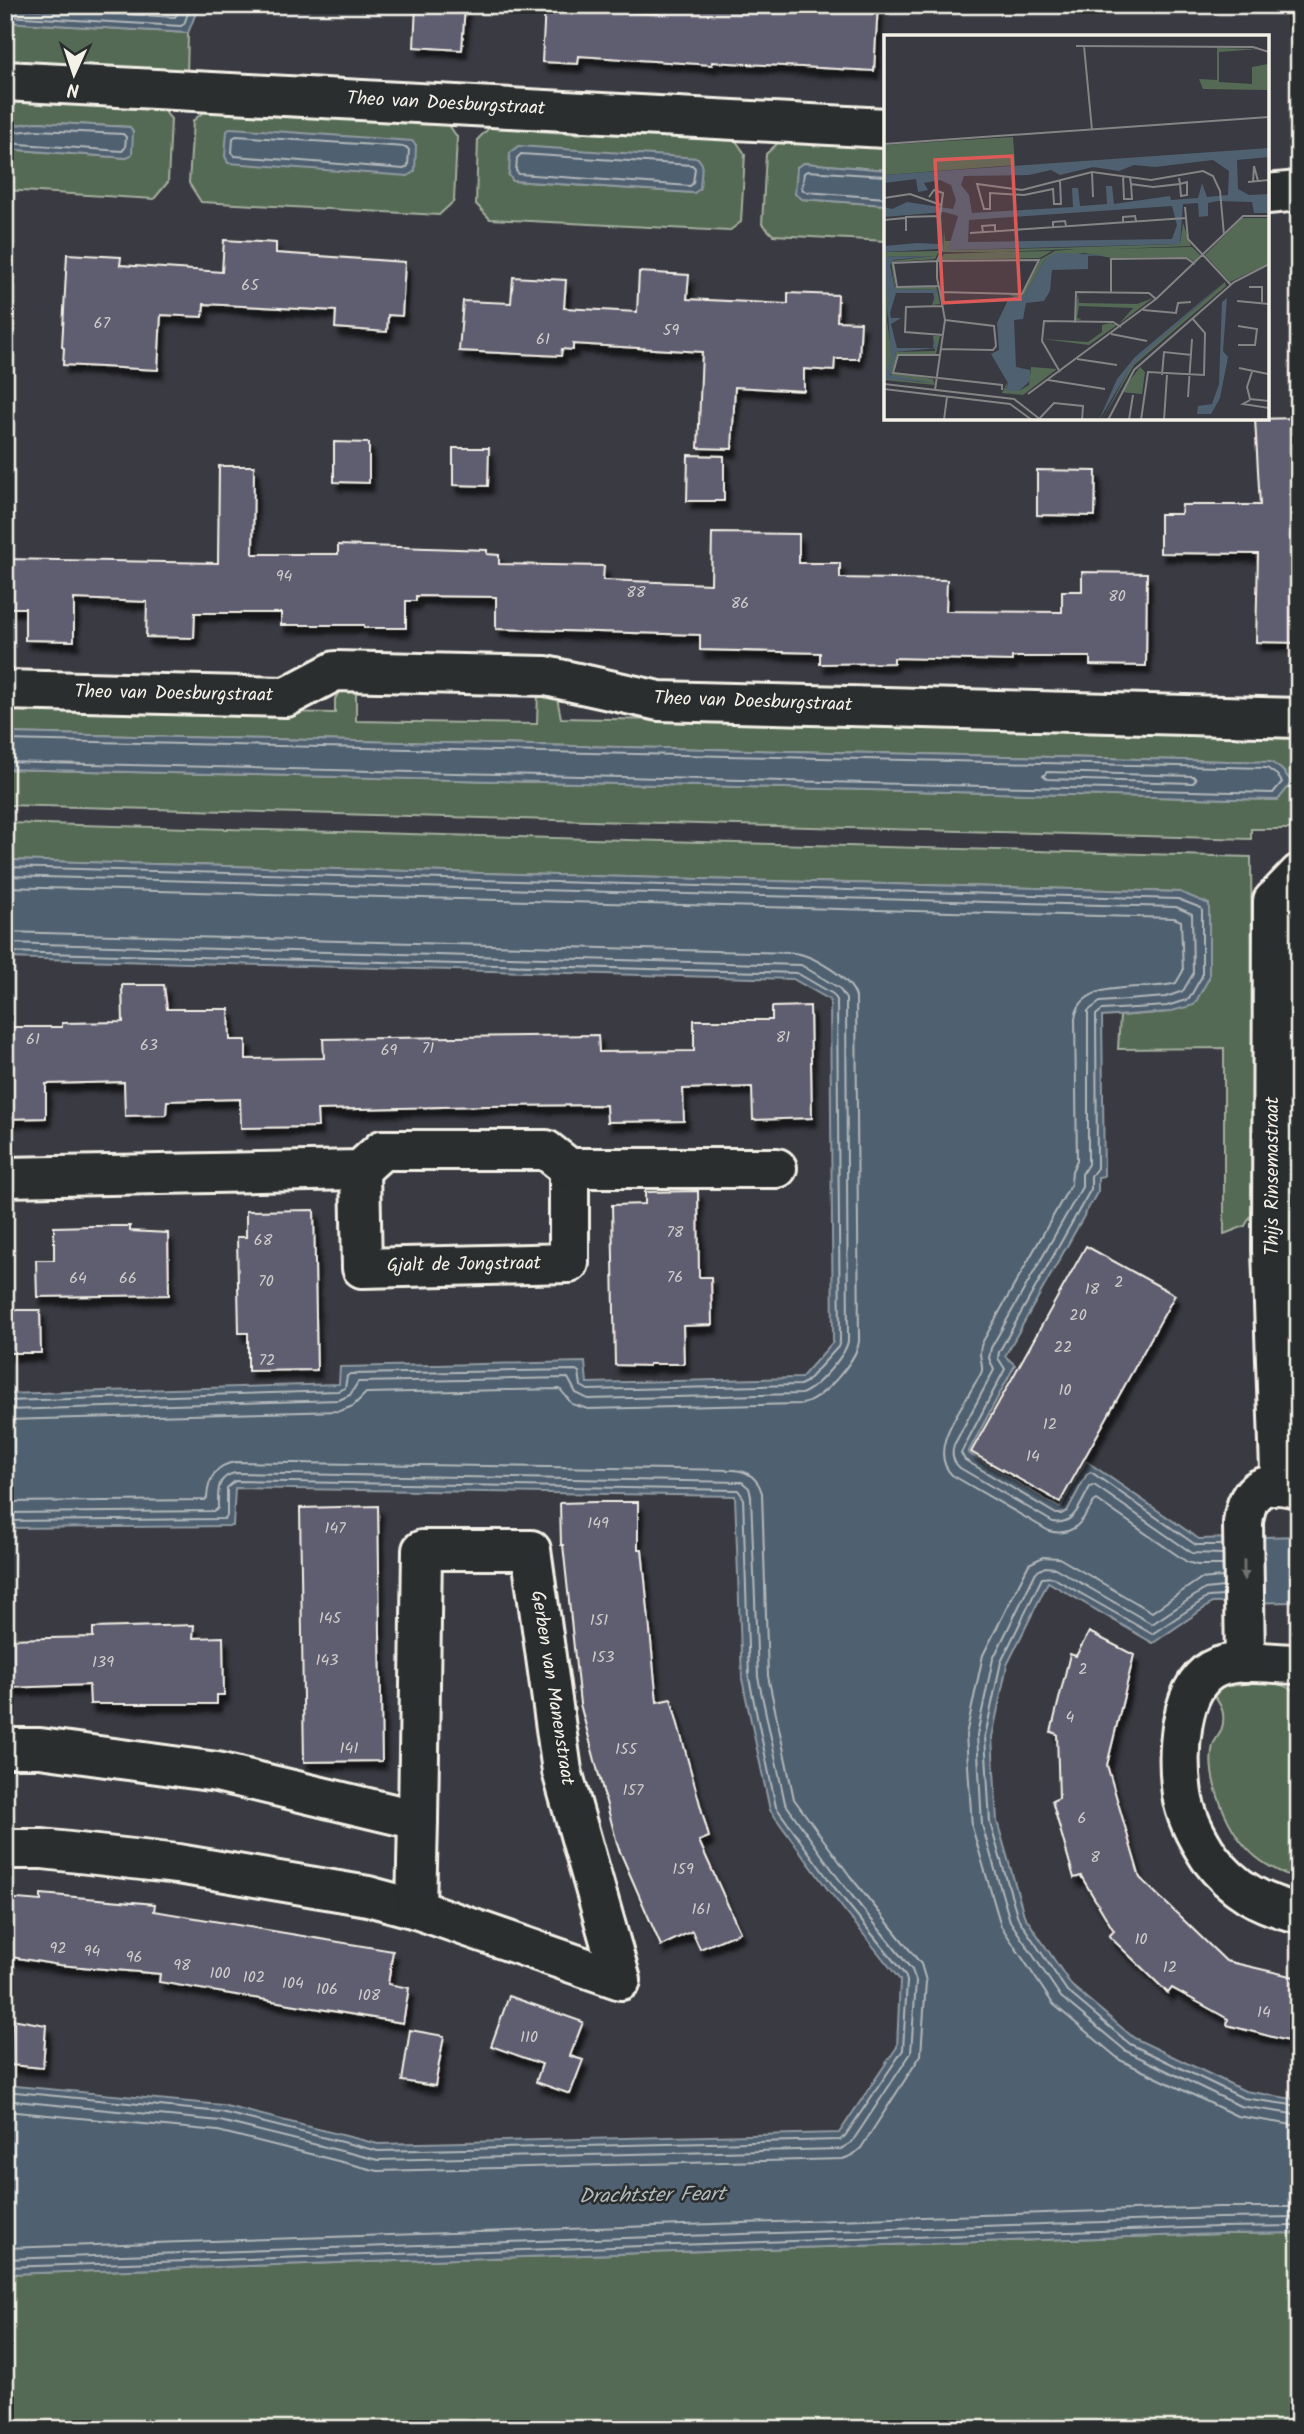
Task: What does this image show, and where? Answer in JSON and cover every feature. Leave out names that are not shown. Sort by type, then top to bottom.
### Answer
[{"type":"street","name":"Theo van Doesburgstraat","points":[[5,81],[884,128]]},
{"type":"street","points":[[1269,194],[1299,191]]},
{"type":"street","name":"Theo van Doesburgstraat","points":[[5,691],[286,697],[335,671],[546,676],[659,701],[1299,718]]},
{"type":"street","name":"Thijs Rinsemastraat","points":[[1289,1478],[1272,1250],[1273,901],[1299,874]]},
{"type":"street","points":[[5,1177],[360,1171],[382,1150],[546,1150],[569,1168],[777,1168]]},
{"type":"street","name":"Gjalt de Jongstraat","points":[[360,1171],[362,1268],[569,1263],[569,1168]]},
{"type":"street","points":[[1245,1663],[1245,1504],[1255,1490],[1289,1478]]},
{"type":"street","name":"Gerben van Manenstraat","points":[[5,1849],[43,1850],[178,1864],[368,1896],[416,1909],[621,1980],[562,1771],[531,1550],[422,1550],[416,1909]]},
{"type":"street","points":[[1299,1664],[1245,1663],[1219,1667],[1205,1675],[1195,1687],[1184,1715],[1179,1752],[1182,1796],[1192,1825],[1210,1858],[1234,1884],[1251,1897],[1270,1907],[1299,1913]]},
{"type":"street","points":[[5,1748],[40,1748],[217,1772],[418,1820]]},
{"type":"green space","points":[[5,22],[188,33],[187,76],[5,66]]},
{"type":"green space","points":[[5,97],[160,106],[171,119],[168,182],[154,199],[5,190],[5,149],[127,158],[130,127],[36,122],[5,127]]},
{"type":"green space","points":[[208,108],[447,122],[457,137],[454,201],[439,215],[201,202],[189,183],[193,121]]},
{"type":"green space","points":[[492,125],[533,127],[537,131],[581,134],[587,130],[734,138],[745,154],[741,222],[729,231],[490,219],[476,204],[478,139]],"holes":[[[509,175],[694,193],[513,181]]]},
{"type":"green space","points":[[780,141],[884,147],[884,170],[804,163],[797,167],[802,199],[884,205],[884,241],[773,235],[762,224],[766,154]]},
{"type":"green space","points":[[356,685],[356,721],[537,724],[538,690],[557,698],[561,718],[1299,733],[1299,829],[1251,829],[1251,839],[5,805],[5,769],[1278,800],[1292,782],[1282,770],[1270,762],[5,733],[5,707],[335,713],[335,699],[340,690]]},
{"type":"green space","points":[[5,823],[1251,857],[1254,1210],[1245,1226],[1224,1234],[1224,1048],[1118,1049],[1120,1016],[1168,1012],[1180,892],[5,860]]},
{"type":"green space","points":[[1231,1682],[1231,1686],[1276,1684],[1299,1695],[1299,1879],[1276,1870],[1256,1857],[1237,1835],[1221,1806],[1211,1759],[1213,1745],[1223,1725],[1223,1714],[1211,1692]]},
{"type":"green space","points":[[1299,2233],[1299,2429],[5,2429],[5,2274]]},
{"type":"water","points":[[5,5],[199,5],[188,33],[5,22]]},
{"type":"water","points":[[36,122],[130,127],[133,132],[132,154],[127,158],[5,149],[5,127]]},
{"type":"water","points":[[231,128],[412,141],[416,145],[415,171],[408,176],[228,163],[225,156],[227,131]]},
{"type":"water","points":[[518,146],[698,158],[702,164],[700,189],[694,193],[513,181],[509,175],[510,153]]},
{"type":"water","points":[[804,163],[884,170],[884,205],[802,199],[795,194],[797,167]]},
{"type":"water","points":[[5,733],[1271,762],[1292,782],[1278,800],[5,769]]},
{"type":"water","name":"Drachtster Feart","points":[[5,860],[1180,892],[1209,904],[1209,978],[1194,1005],[1168,1012],[1102,1017],[1104,1176],[1098,1177],[1098,1191],[1005,1356],[1015,1365],[968,1453],[1060,1508],[1086,1461],[1199,1539],[1299,1536],[1299,1602],[1212,1603],[1153,1643],[1048,1582],[1007,1665],[992,1737],[997,1821],[1024,1915],[1072,1986],[1134,2038],[1245,2091],[1299,2100],[1299,2233],[5,2274],[5,2085],[222,2105],[378,2144],[839,2133],[897,2047],[900,1980],[829,1891],[770,1810],[742,1679],[735,1496],[235,1488],[233,1526],[5,1528],[5,1394],[339,1384],[340,1367],[585,1362],[587,1383],[801,1378],[833,1342],[830,1000],[793,979],[5,958]]},
{"type":"building","points":[[416,5],[465,5],[462,50],[414,47]]},
{"type":"building","points":[[545,5],[582,5],[582,9],[658,14],[659,5],[878,5],[874,71],[712,62],[712,65],[579,56],[578,64],[542,62]]},
{"type":"building","points":[[224,240],[276,243],[276,253],[405,262],[402,316],[388,315],[387,332],[335,328],[336,311],[204,304],[203,317],[161,315],[158,370],[63,365],[67,254],[121,257],[120,265],[222,272]]},
{"type":"building","points":[[639,272],[689,275],[687,299],[788,304],[788,293],[838,295],[837,321],[861,322],[859,359],[835,359],[834,371],[804,369],[804,391],[735,387],[732,449],[698,448],[702,352],[573,344],[573,350],[562,349],[561,356],[459,351],[463,301],[511,303],[513,277],[566,280],[564,308],[637,312]]},
{"type":"building","points":[[1299,418],[1299,643],[1256,642],[1258,554],[1160,553],[1160,514],[1181,514],[1182,505],[1260,505],[1255,420]]},
{"type":"building","points":[[334,442],[369,443],[369,483],[334,482]]},
{"type":"building","points":[[453,448],[489,448],[488,486],[453,485]]},
{"type":"building","points":[[688,455],[724,456],[724,501],[687,501]]},
{"type":"building","points":[[219,466],[254,466],[253,554],[338,554],[338,545],[487,550],[487,554],[499,555],[499,564],[604,566],[603,580],[711,584],[712,533],[799,534],[799,563],[840,563],[840,578],[947,580],[946,611],[1062,612],[1062,591],[1082,591],[1082,572],[1147,573],[1146,666],[1090,665],[1090,657],[1012,657],[1012,661],[894,658],[894,663],[820,664],[820,653],[700,650],[700,635],[496,629],[496,597],[416,596],[416,601],[406,601],[406,628],[281,625],[281,613],[195,613],[194,638],[146,637],[147,602],[74,599],[74,641],[25,640],[25,608],[5,608],[5,559],[218,563]]},
{"type":"building","points":[[1037,470],[1096,471],[1095,516],[1037,515]]},
{"type":"building","points":[[122,985],[164,985],[167,1009],[229,1009],[230,1040],[246,1040],[246,1059],[324,1058],[323,1039],[598,1035],[599,1052],[694,1051],[694,1020],[772,1020],[772,1007],[810,1006],[812,1118],[753,1120],[752,1087],[683,1089],[684,1121],[607,1122],[606,1105],[484,1106],[317,1110],[318,1127],[241,1128],[240,1099],[167,1101],[166,1115],[125,1116],[124,1082],[46,1084],[46,1118],[5,1119],[5,1027],[62,1027],[62,1023],[123,1022]]},
{"type":"building","points":[[698,1191],[699,1277],[711,1277],[712,1325],[683,1326],[684,1364],[615,1365],[612,1205],[645,1204],[645,1192]]},
{"type":"building","points":[[314,1210],[317,1370],[248,1371],[248,1333],[239,1333],[237,1237],[246,1237],[246,1211]]},
{"type":"building","points":[[130,1226],[130,1231],[168,1233],[169,1295],[37,1297],[36,1260],[54,1260],[54,1227]]},
{"type":"building","points":[[1086,1246],[1175,1295],[1060,1502],[971,1452]]},
{"type":"building","points":[[5,1310],[40,1310],[41,1353],[5,1353]]},
{"type":"building","points":[[638,1502],[638,1549],[642,1549],[657,1702],[671,1699],[709,1837],[699,1841],[740,1932],[700,1949],[692,1931],[661,1946],[618,1847],[580,1704],[561,1545],[560,1503]]},
{"type":"building","points":[[378,1506],[382,1761],[304,1762],[300,1508]]},
{"type":"building","points":[[194,1625],[193,1638],[223,1637],[224,1695],[217,1695],[217,1704],[90,1704],[89,1685],[5,1688],[5,1639],[93,1637],[93,1628]]},
{"type":"building","points":[[1089,1632],[1134,1655],[1107,1765],[1140,1878],[1226,1961],[1299,1978],[1299,2044],[1227,2025],[1228,2019],[1172,1988],[1168,1993],[1109,1936],[1114,1931],[1081,1876],[1074,1878],[1052,1801],[1059,1798],[1057,1734],[1051,1732],[1070,1654],[1076,1656]]},
{"type":"building","points":[[41,1894],[155,1904],[154,1911],[393,1951],[388,1984],[409,1988],[403,2023],[159,1982],[160,1974],[59,1965],[5,1956],[5,1898],[41,1901]]},
{"type":"building","points":[[509,1996],[583,2022],[570,2056],[583,2060],[570,2094],[536,2082],[542,2064],[491,2046]]},
{"type":"building","points":[[12,2019],[46,2025],[43,2068],[10,2065]]},
{"type":"building","points":[[410,2030],[444,2036],[435,2086],[402,2081]]}]
